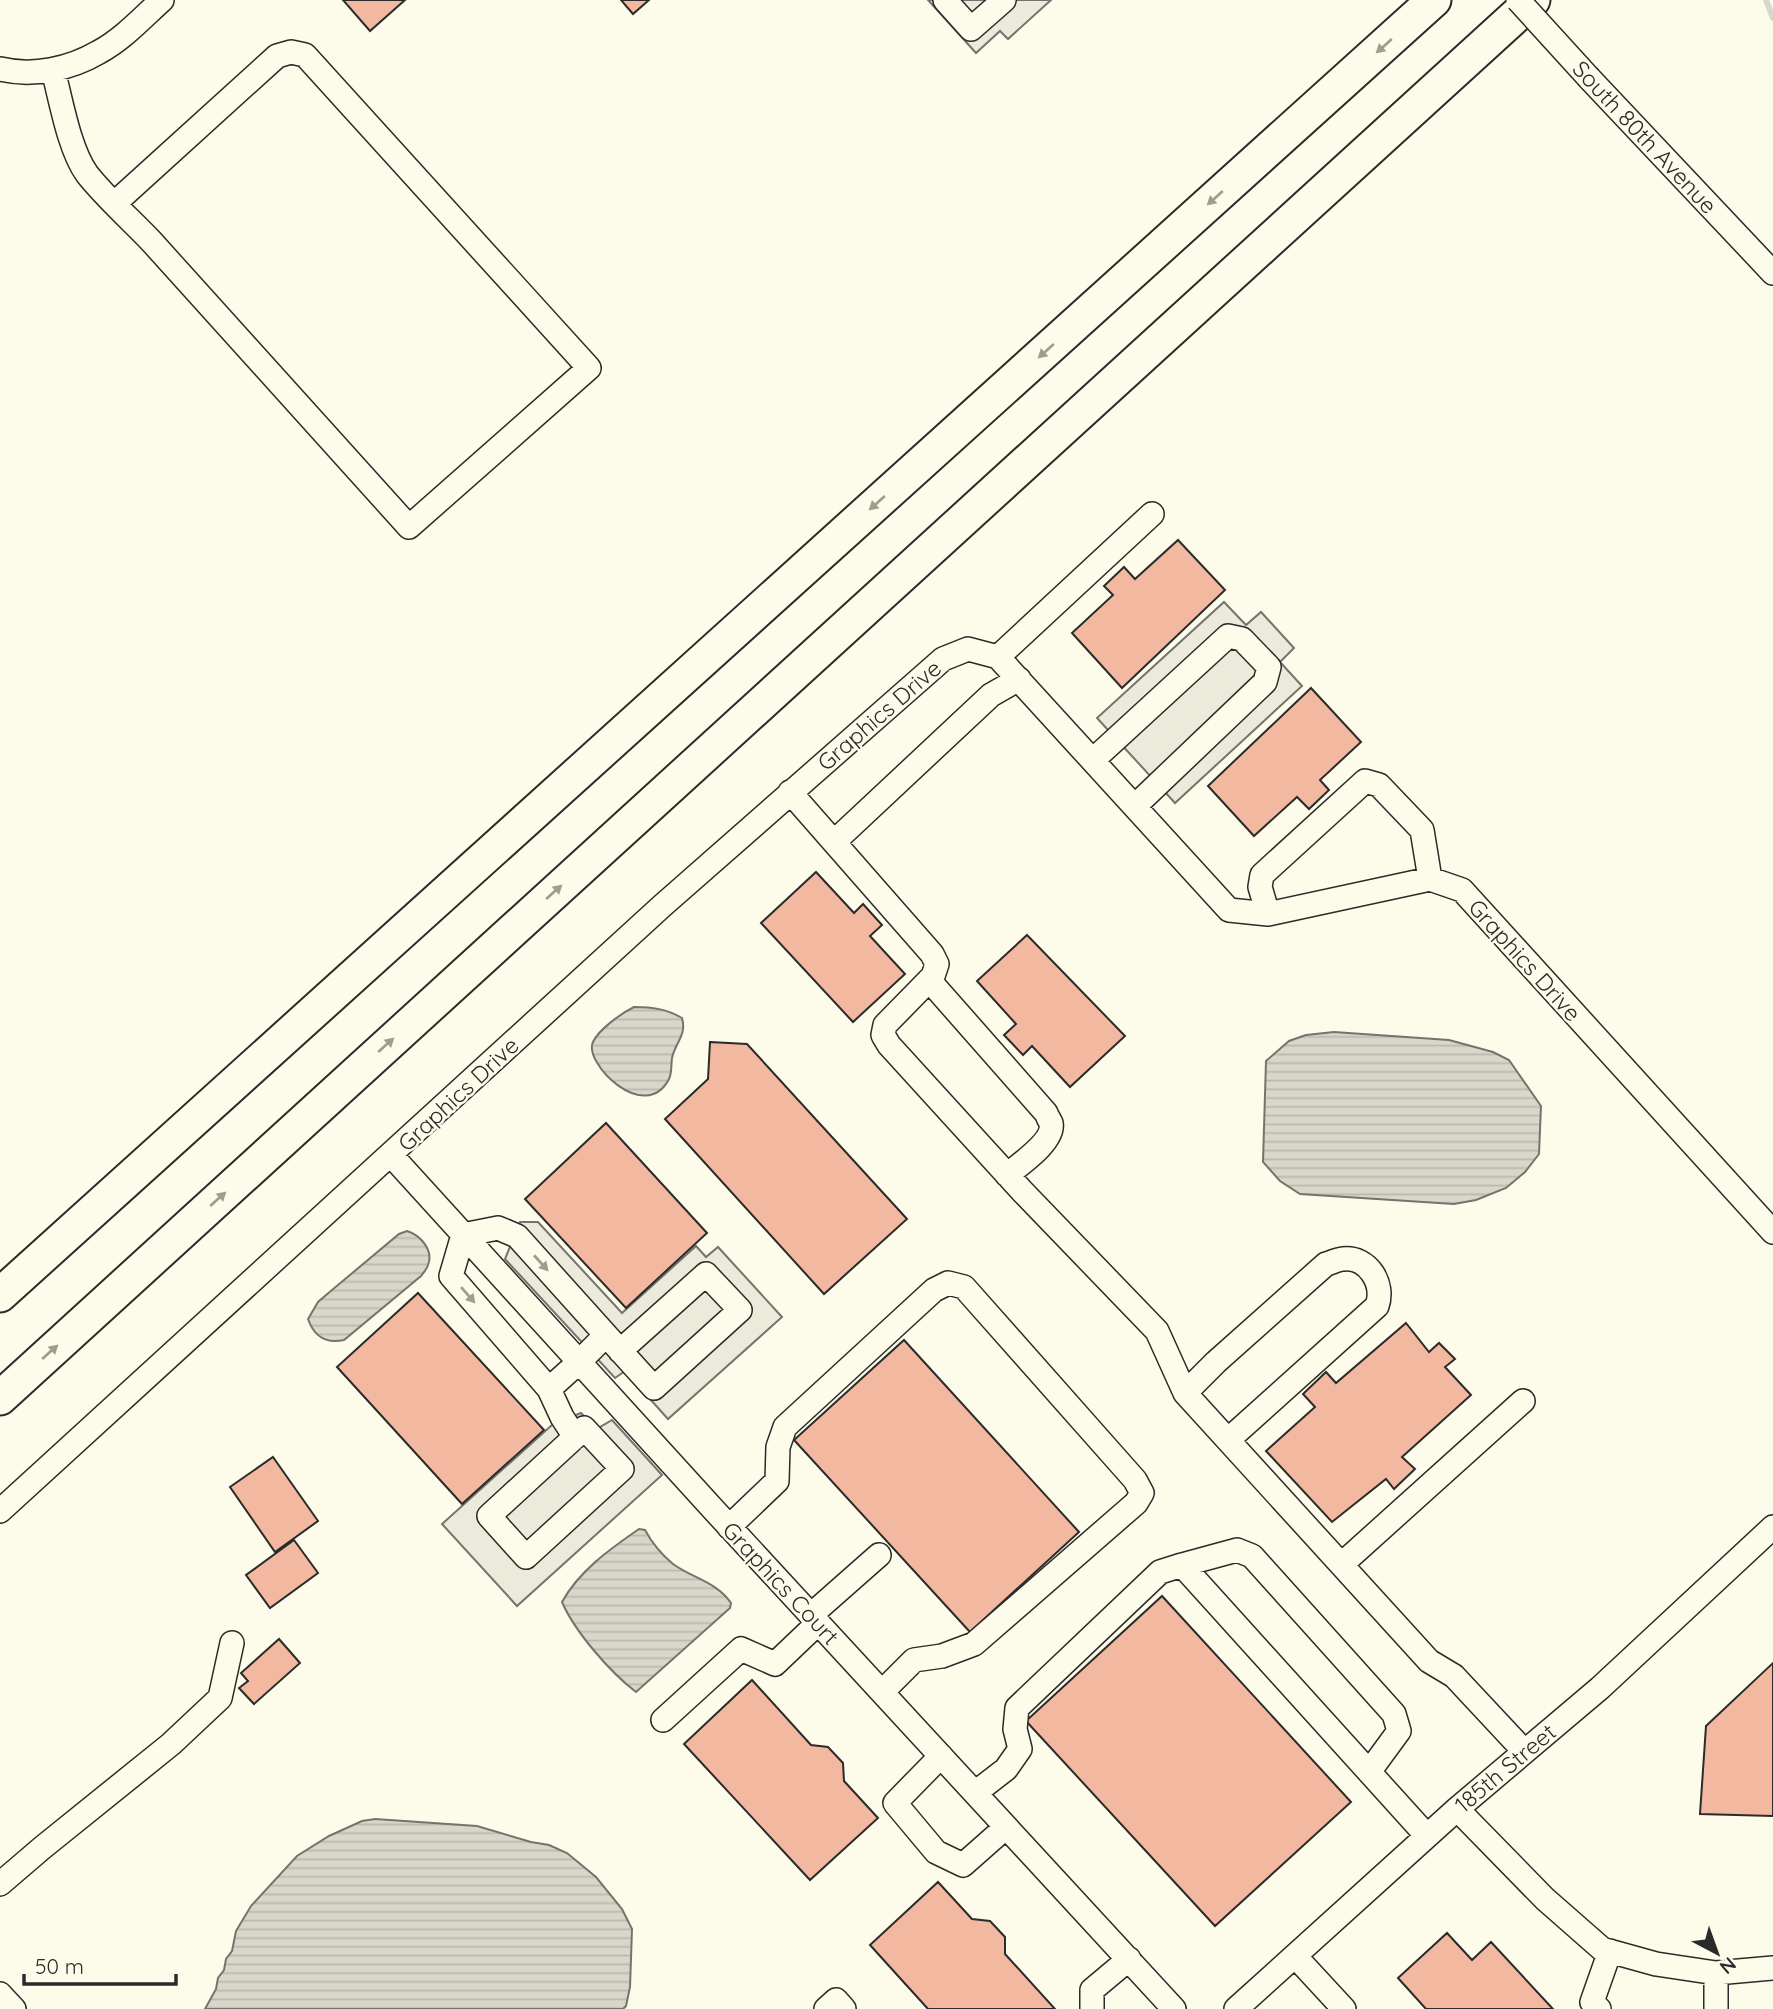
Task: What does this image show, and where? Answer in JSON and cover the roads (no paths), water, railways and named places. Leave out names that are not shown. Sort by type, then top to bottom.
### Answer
[{"type":"highway","points":[[0,1295],[1434,0]]},
{"type":"highway","points":[[0,1398],[1533,0]]},
{"type":"street","points":[[0,69],[17,73],[53,70],[99,52],[162,0]]},
{"type":"street","points":[[944,0],[971,29],[1004,0]]},
{"type":"street","name":"South 80th Avenue","points":[[1518,0],[1773,273]]},
{"type":"street","points":[[53,70],[75,150],[87,173],[409,527],[589,368],[306,55],[291,52],[278,56],[115,203]]},
{"type":"street","points":[[1152,514],[998,657],[1229,910],[1268,914],[1430,879],[1422,830],[1379,785],[1365,781],[1262,875],[1260,887],[1268,914]]},
{"type":"street","points":[[1093,760],[1228,636],[1242,639],[1269,667],[1265,682],[1135,806]]},
{"type":"street","name":"Graphics Drive","points":[[0,1511],[662,906],[943,659],[968,649],[998,657]]},
{"type":"street","points":[[834,842],[991,695],[1019,680]]},
{"type":"street","points":[[790,792],[932,954],[937,964],[933,976],[885,1025],[883,1035],[902,1062],[1157,1331],[1185,1393],[1429,1661],[1454,1676],[1524,1751]]},
{"type":"street","name":"Graphics Drive","points":[[1430,879],[1462,890],[1773,1231]]},
{"type":"street","points":[[929,980],[1052,1123],[1051,1133],[1038,1149],[1007,1175]]},
{"type":"street","name":"Graphics Court","points":[[391,1155],[729,1527],[1174,2009]]},
{"type":"street","points":[[549,1389],[579,1363],[613,1343],[706,1274],[740,1311],[654,1388],[613,1343],[574,1300],[517,1236],[498,1227],[463,1235],[452,1276],[549,1389],[562,1418],[575,1437]]},
{"type":"street","points":[[1185,1393],[1326,1264],[1343,1259],[1359,1261],[1373,1274],[1380,1286],[1377,1306],[1228,1440]]},
{"type":"street","points":[[729,1527],[777,1481],[778,1447],[785,1427],[934,1290],[948,1283],[964,1287],[1135,1480],[1142,1493],[1136,1503],[974,1644],[942,1656],[914,1660],[882,1692]]},
{"type":"street","points":[[1342,1564],[1523,1401]]},
{"type":"street","points":[[584,1429],[622,1469],[526,1557],[489,1516],[575,1437],[584,1429]]},
{"type":"street","name":"185th Street","points":[[1236,2009],[1457,1809],[1600,1688],[1773,1527]]},
{"type":"street","points":[[975,1793],[1006,1769],[1020,1749],[1015,1729],[1017,1708],[1160,1572],[1237,1550],[1252,1556],[1394,1714],[1399,1731],[1370,1772]]},
{"type":"street","points":[[663,1720],[741,1649],[775,1664],[814,1619],[879,1555]]},
{"type":"street","points":[[1182,1565],[1427,1836]]},
{"type":"street","points":[[0,1884],[171,1744],[220,1698],[232,1643]]},
{"type":"street","points":[[941,1756],[895,1803],[936,1852],[963,1865],[1006,1826]]},
{"type":"street","points":[[1457,1809],[1545,1899],[1602,1949],[1657,1964],[1716,1973],[1773,1968]]},
{"type":"street","points":[[1599,2009],[1592,2002],[1610,1951]]},
{"type":"street","points":[[1295,1956],[1344,2009]]},
{"type":"street","points":[[1092,2009],[1092,1990],[1129,1959]]},
{"type":"street","points":[[1716,1973],[1716,2009]]},
{"type":"street","points":[[0,1994],[14,2009]]},
{"type":"street","points":[[826,2009],[836,2000],[844,2009]]},
{"type":"waterway","points":[[1766,0],[1773,18]]}]
